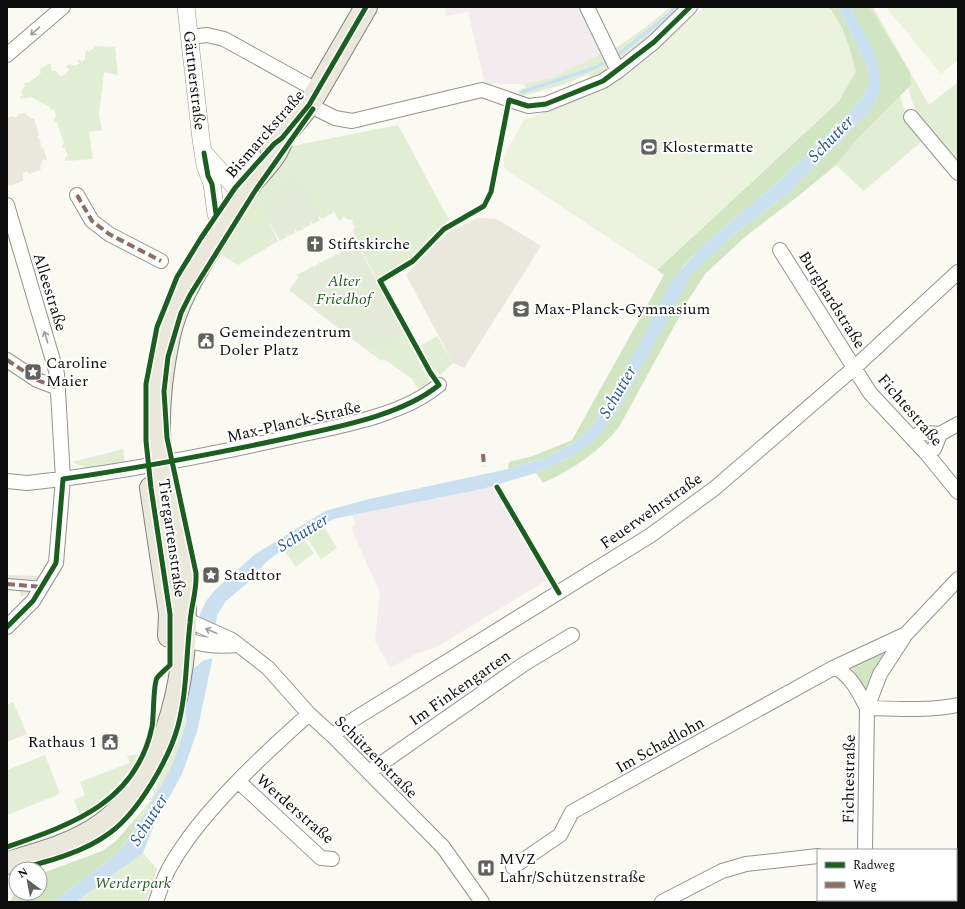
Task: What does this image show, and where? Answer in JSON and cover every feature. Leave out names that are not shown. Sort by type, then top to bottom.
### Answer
[{"type":"main road","name":"Bismarckstraße","points":[[230,191],[274,144],[282,138],[313,98],[366,7]]},
{"type":"main road","name":"Tiergartenstraße","points":[[155,465],[146,441],[146,384],[157,327],[177,277],[230,191]]},
{"type":"main road","name":"Tiergartenstraße","points":[[17,861],[64,845],[101,825],[126,803],[154,760],[165,733],[170,713],[178,695],[183,664],[180,630],[170,614],[155,465],[159,439],[160,383],[171,326],[230,191]]},
{"type":"main road","name":"Tiergartenstraße","points":[[170,713],[169,695],[180,630]]},
{"type":"street","points":[[7,55],[63,7]]},
{"type":"street","name":"Gärtnerstraße","points":[[186,7],[196,104],[208,176],[230,191]]},
{"type":"street","points":[[587,7],[616,66]]},
{"type":"street","points":[[190,37],[207,35],[224,39],[313,98],[336,118],[352,121],[482,90],[528,106],[546,104],[603,81],[616,66],[654,42],[690,7]]},
{"type":"street","points":[[911,117],[958,173]]},
{"type":"street","name":"Gärtnerstraße","points":[[204,153],[230,191]]},
{"type":"street","points":[[77,195],[92,221],[109,234],[160,261]]},
{"type":"street","name":"Alleestraße","points":[[7,205],[57,374],[58,388]]},
{"type":"street","name":"Burghardstraße","points":[[780,250],[854,368]]},
{"type":"street","name":"Feuerwehrstraße","points":[[333,736],[348,723],[651,535],[715,488],[854,368],[958,272]]},
{"type":"street","points":[[7,360],[37,380],[58,388],[64,479],[56,563],[43,587],[33,601],[7,628]]},
{"type":"street","name":"Fichtestraße","points":[[854,368],[870,393],[927,454],[958,492]]},
{"type":"street","name":"Max-Planck-Straße","points":[[7,481],[27,483],[64,479],[155,465],[313,432],[391,412],[418,400],[439,385]]},
{"type":"street","points":[[912,438],[919,434],[940,434],[958,424]]},
{"type":"street","points":[[927,454],[934,449],[940,434]]},
{"type":"street","name":"Fichtestraße","points":[[865,849],[867,708],[880,674],[906,634],[958,579]]},
{"type":"street","points":[[7,584],[43,587]]},
{"type":"street","points":[[180,630],[211,645],[237,645]]},
{"type":"street","name":"Schützenstraße","points":[[180,630],[232,640],[268,668],[309,714],[333,736],[443,847],[482,902]]},
{"type":"street","name":"Fichtestraße","points":[[835,667],[906,634]]},
{"type":"street","name":"Im Finkengarten","points":[[369,772],[524,664],[572,635]]},
{"type":"street","points":[[183,664],[195,653],[211,645]]},
{"type":"street","name":"Fichtestraße","points":[[835,667],[845,673],[854,684],[867,708]]},
{"type":"street","name":"Im Schadlohn","points":[[513,867],[560,835],[572,812],[835,667]]},
{"type":"street","points":[[867,708],[905,710],[944,708],[958,705]]},
{"type":"street","name":"Werderstraße","points":[[156,902],[170,866],[189,837],[238,781],[309,714]]},
{"type":"street","name":"Werderstraße","points":[[238,781],[321,858],[332,860]]},
{"type":"street","points":[[662,902],[722,871],[746,864],[817,856]]},
{"type":"shaded area","points":[[445,7],[583,7],[603,53],[553,77],[523,84],[485,84],[468,12],[446,16]]},
{"type":"shaded area","points":[[25,113],[32,119],[34,118],[39,135],[37,136],[39,140],[40,139],[41,148],[43,147],[47,159],[43,160],[40,168],[41,170],[28,174],[27,171],[23,173],[23,181],[9,186],[7,179],[7,118],[13,116],[14,118],[18,116],[18,114]]},
{"type":"shaded area","points":[[478,218],[497,219],[541,246],[464,368],[453,363],[406,275],[447,233]]},
{"type":"shaded area","points":[[493,485],[547,580],[435,648],[418,653],[390,668],[375,641],[380,593],[351,528],[356,525],[352,515]]},
{"type":"shaded area","points":[[7,575],[40,576],[31,591],[21,597],[19,591],[7,589]]},
{"type":"shaded area","points":[[24,727],[27,734],[7,742],[7,734]]},
{"type":"green space","points":[[670,7],[686,7],[619,63],[613,50],[647,26]]},
{"type":"green space","name":"Klostermatte","points":[[705,7],[827,7],[838,20],[842,28],[849,46],[856,72],[839,101],[657,270],[505,169],[503,158],[524,120],[592,94],[627,71]]},
{"type":"green space","points":[[827,7],[838,7],[870,72],[870,83],[863,97],[844,119],[778,182],[701,247],[682,268],[610,401],[590,428],[574,443],[544,458],[508,469],[509,462],[533,456],[572,440],[664,275],[657,270],[839,101],[832,11]]},
{"type":"green space","points":[[850,7],[870,7],[910,72],[911,85],[858,138],[836,165],[746,236],[705,274],[689,299],[619,427],[602,445],[584,460],[543,483],[536,473],[573,456],[601,432],[621,405],[691,274],[738,231],[785,196],[867,114],[877,99],[875,56]]},
{"type":"green space","points":[[870,7],[873,7],[929,105],[958,82],[958,168],[917,116],[908,88],[911,85],[910,72]]},
{"type":"green space","points":[[886,7],[958,7],[958,60],[941,74]]},
{"type":"green space","points":[[96,46],[115,47],[118,75],[104,72],[99,114],[102,130],[89,132],[93,159],[65,161],[65,157],[68,156],[65,148],[62,148],[62,145],[64,144],[57,122],[55,122],[54,118],[56,117],[54,109],[51,110],[50,107],[31,97],[21,99],[20,96],[23,96],[21,91],[25,86],[24,84],[27,82],[29,83],[41,73],[39,70],[50,63],[52,71],[56,71],[60,76],[63,76],[69,70],[66,66],[70,64],[75,66],[79,63],[77,61],[80,59],[81,62],[85,59],[85,52],[88,50],[89,52]]},
{"type":"green space","points":[[603,53],[610,65],[610,70],[593,81],[588,74],[565,84],[520,97],[518,91],[526,87],[523,84],[553,77]]},
{"type":"green space","points":[[900,96],[906,115],[922,141],[864,191],[836,165],[858,138]]},
{"type":"green space","points":[[398,125],[449,220],[411,258],[377,280],[359,245],[352,246],[348,237],[356,235],[353,233],[354,227],[358,226],[354,226],[352,221],[353,218],[350,220],[345,218],[344,215],[339,221],[333,210],[333,213],[329,215],[327,212],[328,216],[321,219],[296,171],[263,209],[278,241],[238,265],[218,253],[256,192],[292,146]]},
{"type":"green space","points":[[296,171],[320,216],[318,217],[320,220],[313,224],[310,221],[311,224],[305,228],[302,225],[304,229],[297,232],[295,229],[295,233],[288,236],[285,234],[287,237],[280,241],[262,209]]},
{"type":"green space","name":"Alter Friedhof","points":[[358,245],[405,335],[369,352],[289,290],[299,277],[297,275],[304,271],[306,272],[306,270],[313,266],[314,268],[321,262],[323,263],[323,261],[329,258],[331,259],[331,257],[337,254],[340,255],[339,253],[346,249],[348,251],[347,249]]},
{"type":"green space","points":[[405,335],[431,384],[420,391],[412,379],[384,359],[382,361],[369,352]]},
{"type":"green space","points":[[437,336],[453,363],[440,375],[433,370],[421,346]]},
{"type":"green space","points":[[123,449],[125,463],[87,468],[72,462]]},
{"type":"green space","points":[[322,524],[337,548],[321,559],[304,534]]},
{"type":"green space","points":[[301,536],[314,553],[296,567],[284,550]]},
{"type":"green space","points":[[881,652],[885,655],[865,690],[851,666]]},
{"type":"green space","points":[[13,702],[24,727],[7,734],[7,705]]},
{"type":"green space","points":[[183,713],[185,714],[182,741],[171,769],[142,820],[135,819],[151,800],[176,736]]},
{"type":"green space","points":[[138,754],[128,773],[114,789],[80,816],[74,800],[85,795],[80,782],[130,763],[127,756]]},
{"type":"green space","points":[[45,755],[60,794],[7,815],[7,770]]},
{"type":"green space","points":[[135,819],[142,820],[117,854],[53,902],[10,902],[48,901],[48,871],[102,851],[116,841]]},
{"type":"green space","name":"Werderpark","points":[[143,853],[157,869],[146,902],[76,902]]},
{"type":"water","name":"Schutter","points":[[838,7],[850,7],[873,51],[880,74],[880,86],[875,102],[867,114],[785,196],[738,231],[692,274],[621,405],[601,433],[573,456],[536,473],[482,489],[338,518],[322,524],[304,534],[266,562],[251,580],[226,601],[217,615],[212,661],[197,732],[182,774],[154,825],[143,853],[76,902],[53,902],[117,854],[136,829],[170,770],[180,745],[186,722],[185,706],[190,677],[195,663],[200,614],[206,601],[215,590],[254,555],[325,511],[369,499],[508,469],[544,458],[574,443],[590,428],[610,401],[671,281],[701,247],[778,182],[844,119],[863,97],[870,83],[870,72]]},
{"type":"pier","points":[[198,617],[216,628],[213,658],[204,660],[192,670]]},
{"type":"waterway","points":[[615,57],[671,13],[675,7]]},
{"type":"waterway","points":[[522,92],[594,68],[609,60]]},
{"type":"marked path","points":[[77,195],[92,221],[109,234],[161,261]]},
{"type":"marked path","points":[[7,360],[37,380],[58,388]]},
{"type":"marked path","points":[[483,454],[484,466]]},
{"type":"marked path","points":[[7,584],[43,587]]},
{"type":"cycle path","points":[[7,847],[55,829],[98,807],[116,792],[132,775],[144,753],[152,727],[156,681],[158,676],[170,665],[170,614],[151,488],[146,441],[146,384],[157,327],[177,277],[201,238],[235,188],[274,144],[282,138],[309,105],[366,7]]},
{"type":"cycle path","points":[[7,627],[33,601],[56,563],[63,479],[204,455],[347,425],[406,405],[424,396],[439,385],[430,372],[380,281],[413,261],[444,229],[484,206],[491,192],[509,100],[528,106],[546,104],[603,81],[654,42],[690,7]]},
{"type":"cycle path","points":[[48,861],[90,845],[101,839],[122,823],[152,784],[174,739],[183,700],[191,616],[196,586],[196,573],[167,438],[164,391],[168,357],[181,313],[190,295],[255,191],[313,109]]},
{"type":"cycle path","points":[[204,153],[208,176],[212,184],[216,214]]},
{"type":"cycle path","points":[[497,487],[559,593]]},
{"type":"place","name":"Klostermatte","points":[[649,147]]},
{"type":"place","name":"Stiftskirche","points":[[315,244]]},
{"type":"place","name":"Max-Planck-Gymnasium","points":[[521,309]]},
{"type":"place","name":"Gemeindezentrum Doler Platz","points":[[206,341]]},
{"type":"place","name":"Caroline Maier","points":[[33,372]]},
{"type":"place","name":"Stadttor","points":[[211,575]]},
{"type":"place","name":"Rathaus 1","points":[[110,742]]},
{"type":"place","name":"MVZ Lahr/Schützenstraße","points":[[486,868]]}]
